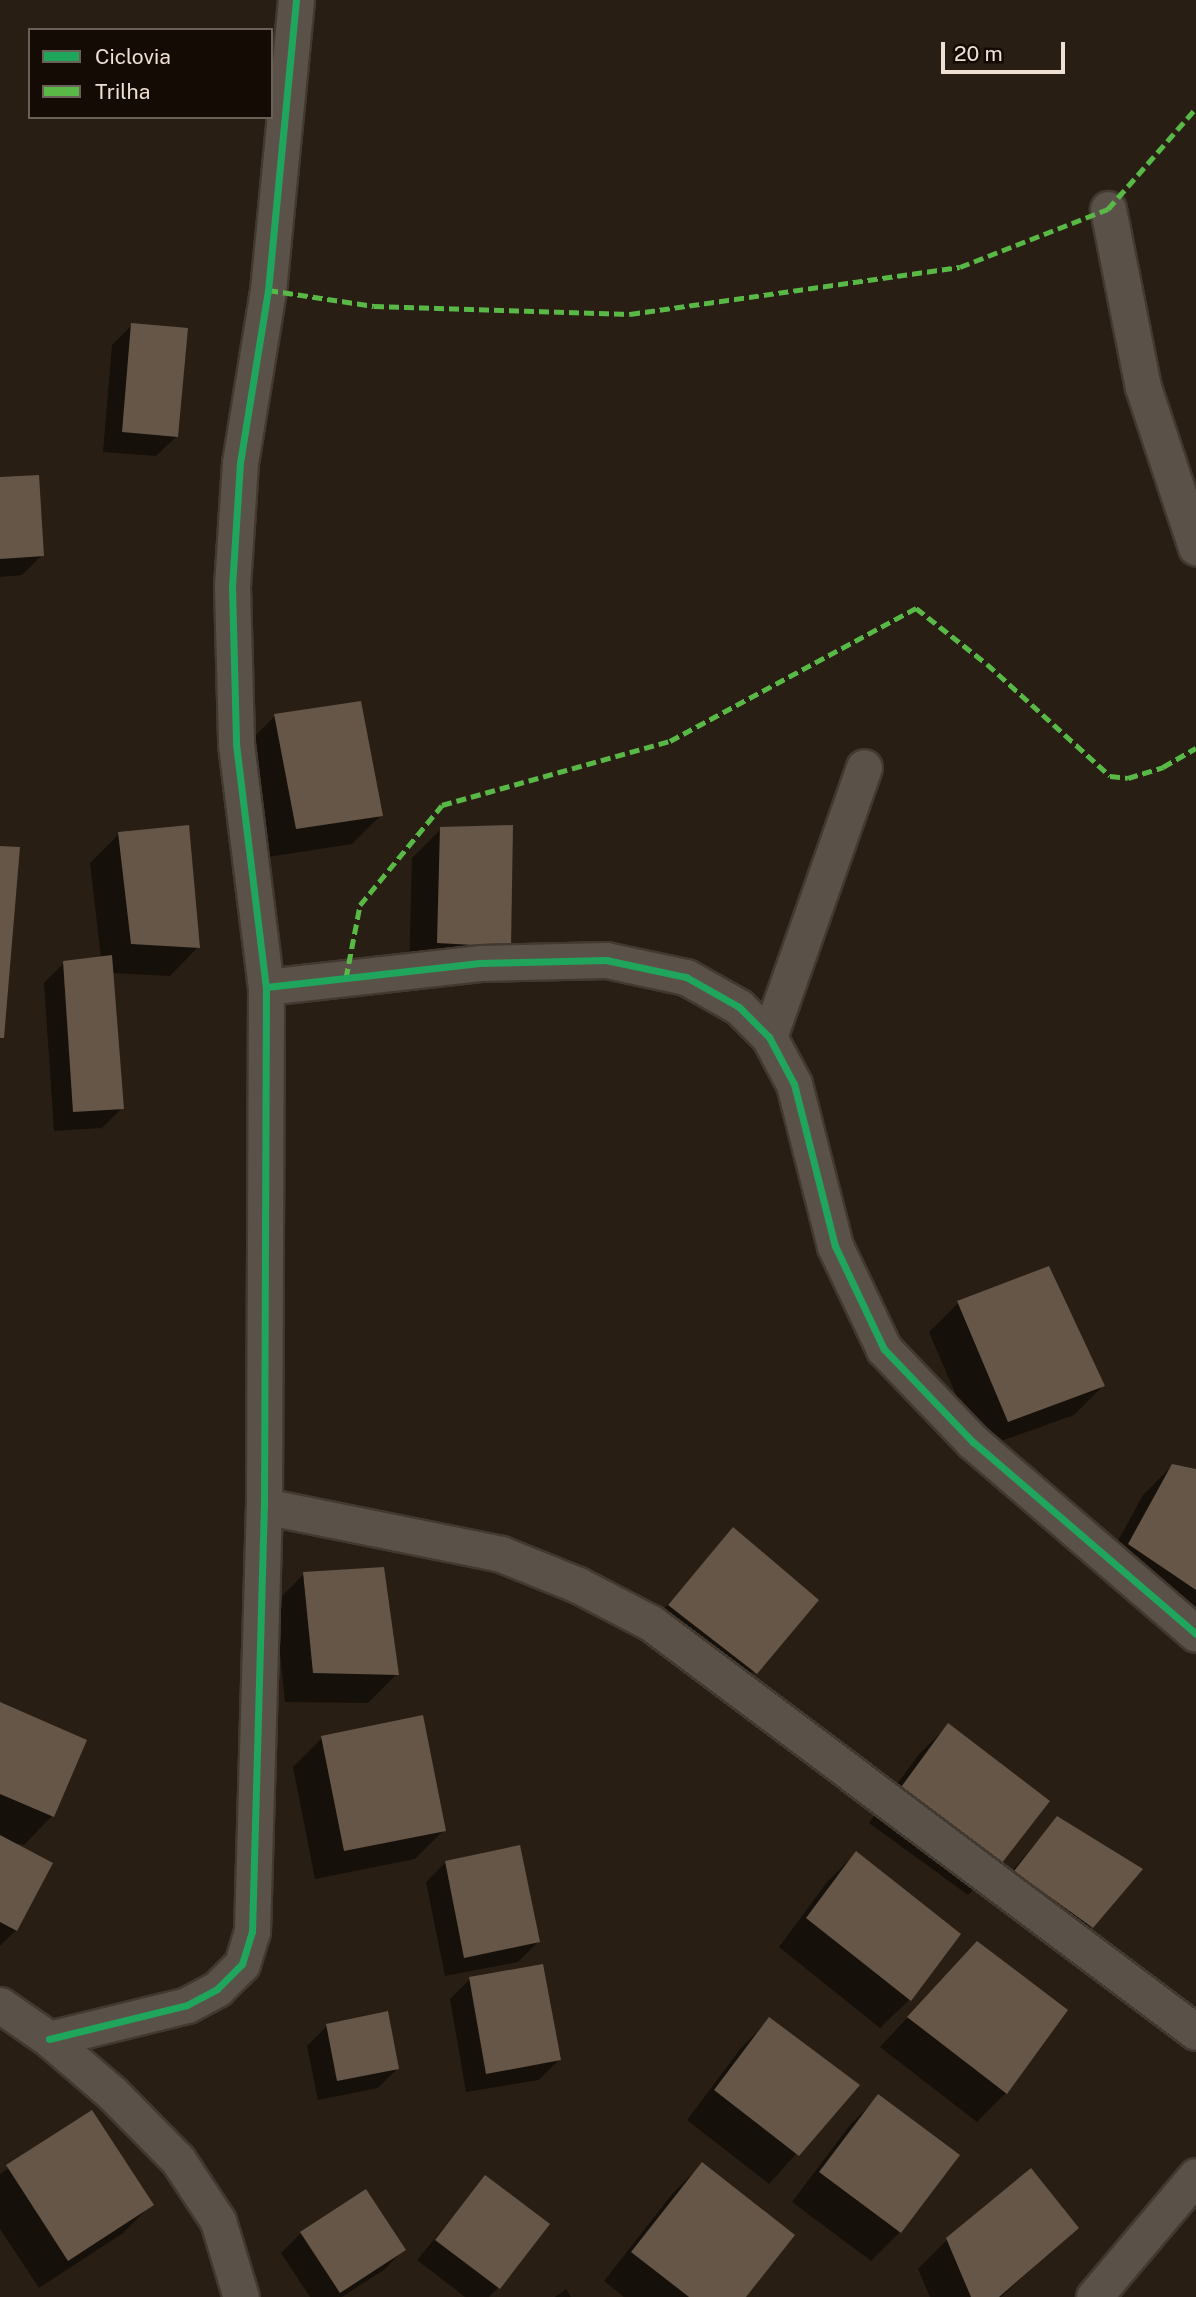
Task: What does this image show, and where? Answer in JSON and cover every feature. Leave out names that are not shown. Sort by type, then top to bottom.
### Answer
[{"type":"street","points":[[49,2039],[187,2005],[217,1989],[242,1964],[251,1932],[264,1506],[266,987],[236,744],[232,587],[240,463],[268,290],[296,0]]},
{"type":"street","points":[[1108,209],[1143,387],[1196,547]]},
{"type":"street","points":[[769,1037],[864,768]]},
{"type":"street","points":[[266,987],[480,962],[606,960],[686,977],[739,1007],[769,1037],[793,1084],[835,1246],[884,1349],[973,1442],[1196,1634]]},
{"type":"street","points":[[264,1506],[501,1554],[578,1585],[651,1623],[1196,2032]]},
{"type":"street","points":[[0,2005],[49,2039],[112,2092],[178,2160],[218,2221],[241,2297]]},
{"type":"street","points":[[1109,2293],[1196,2176]]},
{"type":"building","points":[[131,323],[188,328],[178,437],[122,432]]},
{"type":"building","points":[[39,475],[44,556],[0,559],[0,477]]},
{"type":"building","points":[[361,701],[383,816],[296,829],[274,714]]},
{"type":"building","points":[[189,825],[200,948],[131,944],[118,832]]},
{"type":"building","points":[[513,825],[511,947],[437,943],[440,827]]},
{"type":"building","points":[[0,846],[20,847],[4,1038],[0,1038]]},
{"type":"building","points":[[112,955],[124,1109],[73,1112],[63,961]]},
{"type":"building","points":[[1049,1266],[1105,1386],[1008,1422],[957,1301]]},
{"type":"building","points":[[1172,1464],[1196,1469],[1196,1590],[1128,1544]]},
{"type":"building","points":[[733,1527],[819,1600],[757,1674],[668,1605]]},
{"type":"building","points":[[384,1567],[399,1675],[313,1673],[303,1572]]},
{"type":"building","points":[[0,1702],[87,1740],[54,1817],[0,1794]]},
{"type":"building","points":[[423,1715],[446,1831],[344,1851],[321,1736]]},
{"type":"building","points":[[948,1723],[1050,1801],[998,1868],[896,1794]]},
{"type":"building","points":[[1057,1816],[1143,1869],[1093,1928],[1014,1871]]},
{"type":"building","points":[[0,1835],[53,1863],[17,1931],[0,1922]]},
{"type":"building","points":[[520,1845],[540,1942],[464,1958],[445,1861]]},
{"type":"building","points":[[856,1851],[961,1934],[911,2001],[806,1918]]},
{"type":"building","points":[[977,1941],[1068,2010],[1007,2094],[907,2017]]},
{"type":"building","points":[[543,1964],[561,2060],[486,2074],[469,1977]]},
{"type":"building","points":[[388,2011],[399,2069],[337,2081],[326,2024]]},
{"type":"building","points":[[769,2017],[860,2085],[799,2156],[714,2090]]},
{"type":"building","points":[[878,2094],[960,2155],[901,2233],[819,2172]]},
{"type":"building","points":[[92,2110],[154,2205],[68,2261],[6,2165]]},
{"type":"building","points":[[702,2162],[795,2235],[746,2297],[689,2297],[631,2252]]},
{"type":"building","points":[[1031,2168],[1079,2228],[999,2297],[971,2297],[946,2238]]},
{"type":"building","points":[[485,2175],[550,2224],[500,2289],[435,2240]]},
{"type":"building","points":[[366,2189],[406,2250],[340,2293],[300,2232]]},
{"type":"marked path","points":[[268,290],[374,306],[630,314],[960,267],[1108,209],[1196,108]]},
{"type":"marked path","points":[[346,978],[360,905],[442,805],[670,741],[916,608],[987,664],[1110,776],[1128,778],[1163,767],[1196,748]]},
{"type":"cycle path","points":[[296,0],[268,290],[240,463],[232,587],[236,744],[266,987],[480,963],[606,960],[686,977],[739,1007],[769,1037],[794,1084],[835,1246],[884,1349],[973,1442],[1196,1634]]},
{"type":"cycle path","points":[[49,2039],[187,2005],[217,1989],[242,1964],[252,1932],[264,1506],[266,987]]}]
